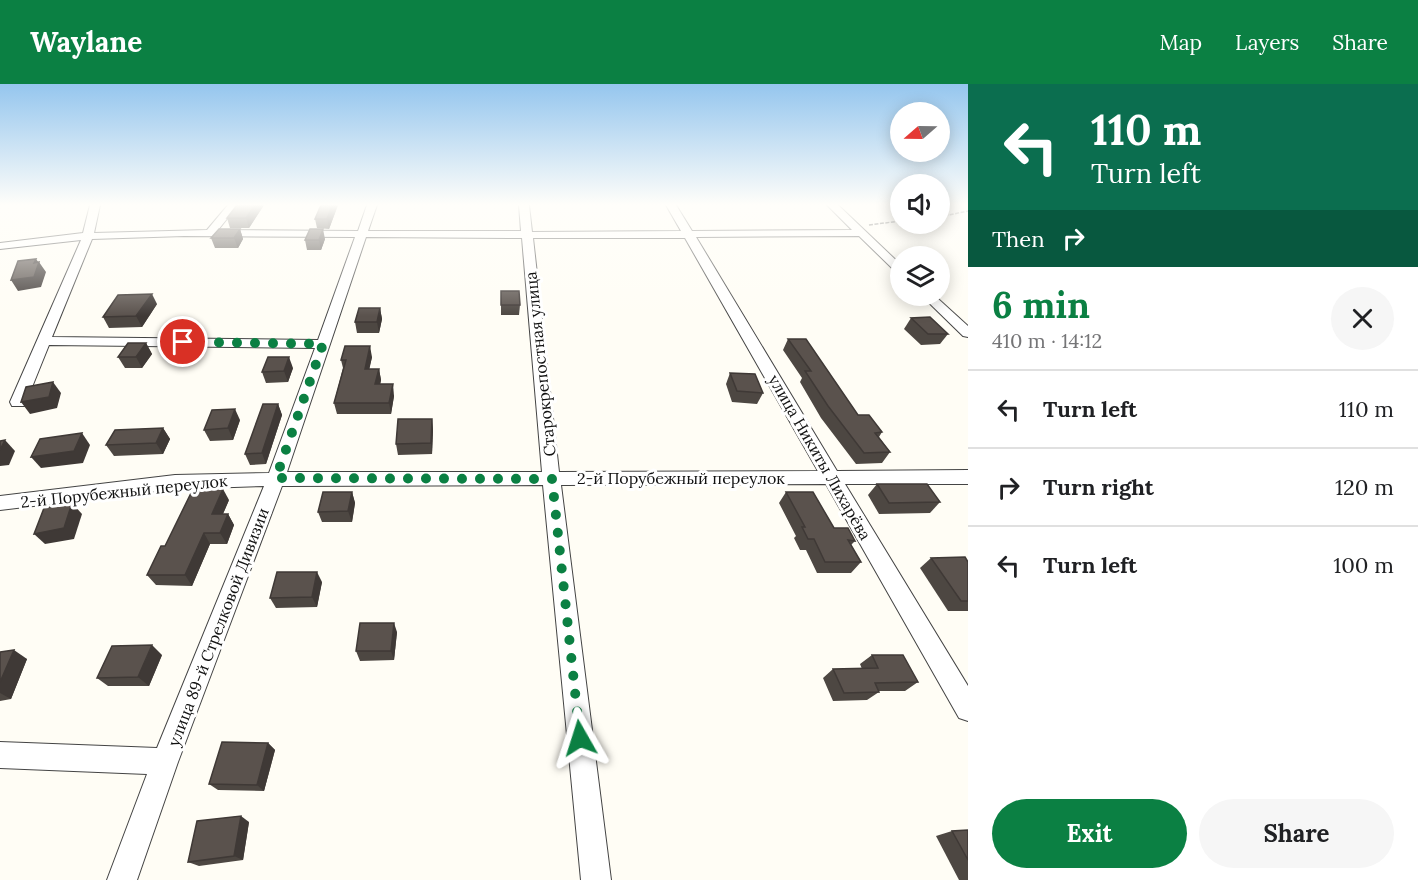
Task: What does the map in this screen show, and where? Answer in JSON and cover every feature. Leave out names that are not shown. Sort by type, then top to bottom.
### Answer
[{"type":"street","points":[[0,246],[34,242]]},
{"type":"street","points":[[18,402],[85,242]]},
{"type":"street","name":"улица 89-й Стрелковой Дивизии","points":[[122,880],[165,762],[276,478],[359,242]]},
{"type":"street","name":"Старокрепостная улица","points":[[528,242],[596,880]]},
{"type":"street","name":"улица Никиты Лихарёва","points":[[692,242],[968,709]]},
{"type":"street","points":[[870,242],[890,261]]},
{"type":"street","points":[[938,306],[968,333]]},
{"type":"street","points":[[43,341],[323,344]]},
{"type":"street","name":"2-й Порубежный переулок","points":[[0,503],[175,482],[276,478],[968,477]]},
{"type":"street","points":[[0,755],[165,762]]},
{"type":"building","points":[[36,259],[34,263],[39,262],[34,277],[11,280],[18,261]]},
{"type":"building","points":[[501,291],[519,291],[520,305],[501,305]]},
{"type":"building","points":[[152,294],[136,316],[103,317],[118,295]]},
{"type":"building","points":[[359,308],[380,308],[377,322],[355,322]]},
{"type":"building","points":[[930,317],[948,334],[928,334],[911,318]]},
{"type":"building","points":[[788,339],[806,339],[858,415],[869,415],[882,432],[875,433],[890,452],[864,453],[828,406],[805,371],[811,371]]},
{"type":"building","points":[[128,343],[146,343],[136,357],[118,357]]},
{"type":"building","points":[[345,346],[370,346],[365,369],[379,369],[375,384],[393,384],[389,403],[334,403],[346,360],[341,360]]},
{"type":"building","points":[[268,357],[289,357],[284,371],[262,372]]},
{"type":"building","points":[[730,373],[755,374],[763,393],[737,391]]},
{"type":"building","points":[[53,382],[49,397],[21,402],[26,387]]},
{"type":"building","points":[[263,404],[278,404],[262,453],[245,454]]},
{"type":"building","points":[[235,409],[228,428],[204,430],[212,410]]},
{"type":"building","points":[[398,419],[432,419],[431,443],[396,444]]},
{"type":"building","points":[[163,428],[156,443],[106,445],[115,430]]},
{"type":"building","points":[[82,433],[74,451],[31,457],[40,439]]},
{"type":"building","points":[[877,484],[927,484],[940,502],[889,503]]},
{"type":"building","points":[[193,489],[223,489],[212,514],[228,514],[220,533],[204,533],[185,575],[147,575],[161,546],[165,546]]},
{"type":"building","points":[[323,492],[352,492],[348,511],[318,512]]},
{"type":"building","points":[[786,492],[813,492],[834,528],[848,528],[855,541],[848,540],[861,562],[825,562],[814,539],[808,539],[802,527],[805,527]]},
{"type":"building","points":[[72,503],[64,528],[34,534],[44,508]]},
{"type":"building","points":[[965,557],[968,562],[968,601],[961,601],[931,558]]},
{"type":"building","points":[[277,572],[317,572],[312,597],[270,598]]},
{"type":"building","points":[[360,623],[394,623],[391,651],[356,651]]},
{"type":"building","points":[[152,645],[138,677],[97,678],[112,646]]},
{"type":"building","points":[[14,650],[0,682],[0,652]]},
{"type":"building","points":[[872,655],[903,655],[918,682],[875,683],[879,692],[844,693],[833,669],[878,668]]},
{"type":"building","points":[[222,742],[268,743],[257,785],[209,784]]},
{"type":"building","points":[[241,816],[234,856],[188,862],[197,821]]},
{"type":"building","points":[[968,830],[968,860],[952,831]]},
{"type":"route","points":[[183,342],[323,344],[276,478],[552,479],[580,738]]}]
